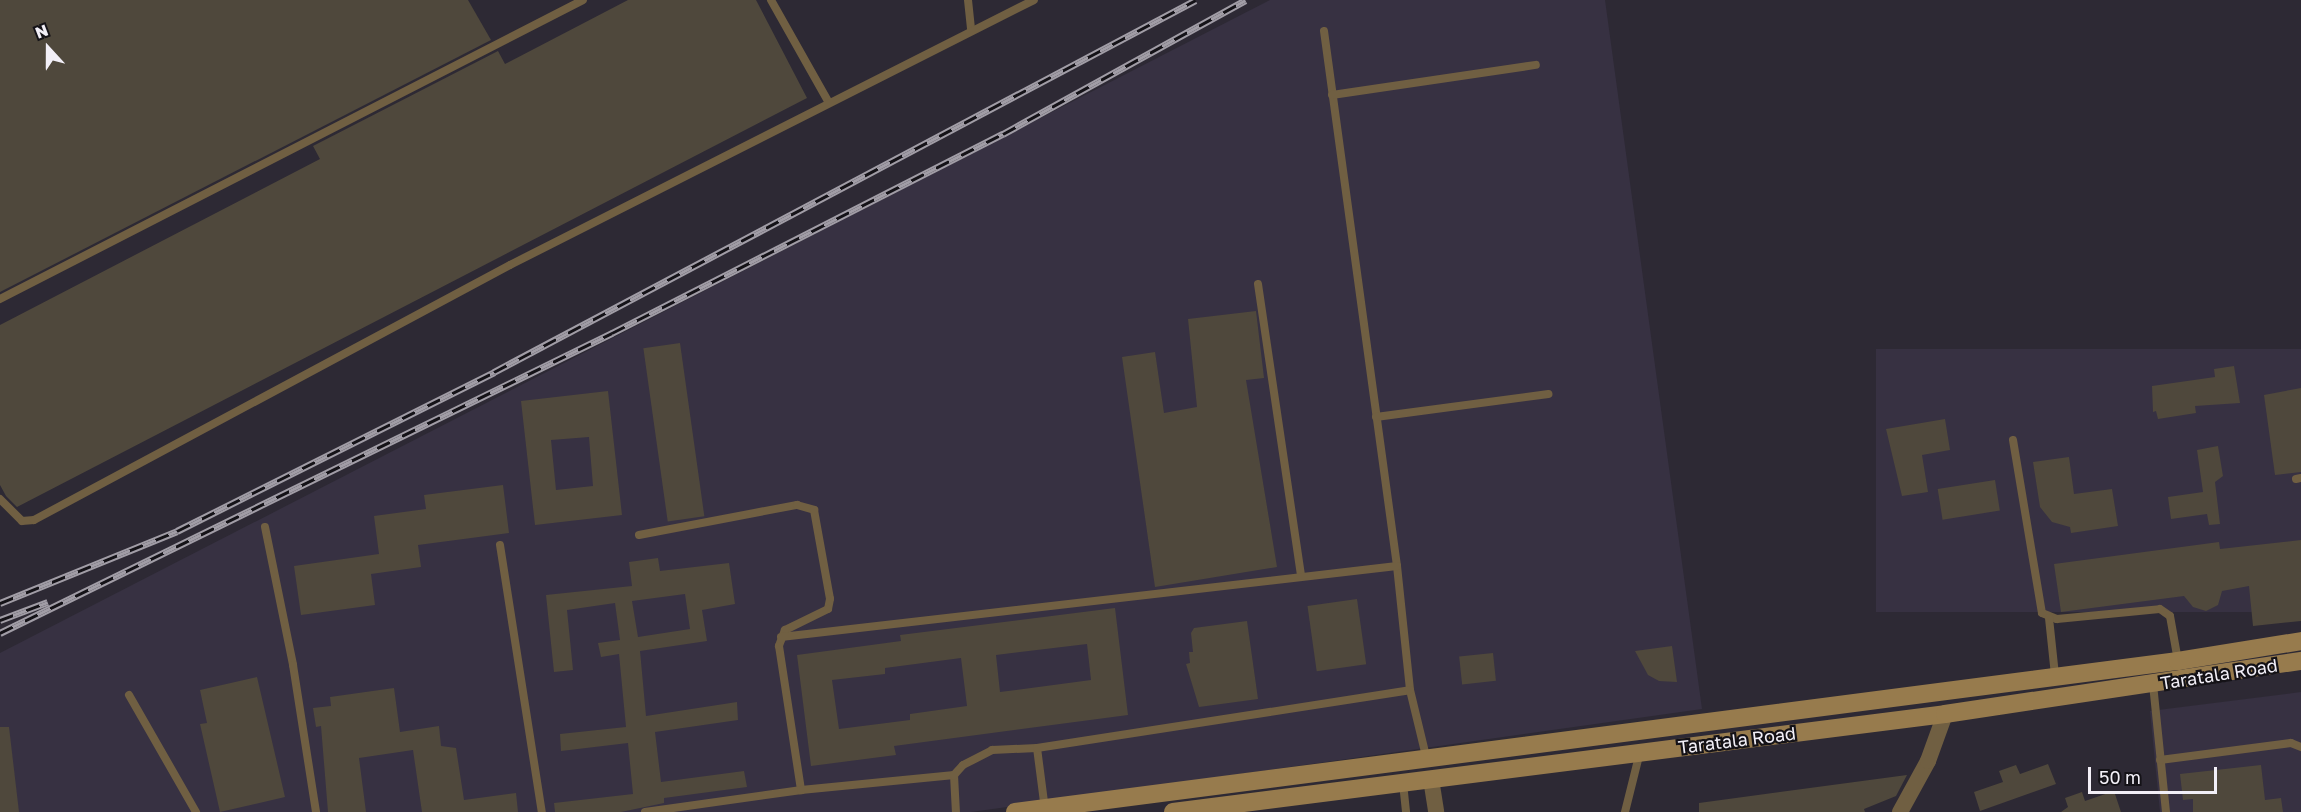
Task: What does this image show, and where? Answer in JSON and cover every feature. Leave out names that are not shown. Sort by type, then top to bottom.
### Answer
[{"type":"main road","points":[[1016,812],[1045,810],[1426,756],[2178,661],[2301,641]]},
{"type":"main road","name":"Taratala Road","points":[[1173,812],[1209,810],[1431,779],[1945,714],[2301,661]]},
{"type":"main road","points":[[1967,687],[1969,710]]},
{"type":"street","points":[[1900,812],[1928,761],[1945,714]]},
{"type":"street","points":[[1431,779],[1436,812]]},
{"type":"lane","points":[[0,299],[584,0]]},
{"type":"lane","points":[[771,0],[829,103]]},
{"type":"lane","points":[[968,0],[971,31]]},
{"type":"lane","points":[[0,499],[22,521],[34,520],[499,270],[1034,0]]},
{"type":"lane","points":[[1324,31],[1397,566],[1410,690],[1426,756]]},
{"type":"lane","points":[[1332,95],[1536,64]]},
{"type":"lane","points":[[1258,284],[1301,576]]},
{"type":"lane","points":[[1376,417],[1548,394]]},
{"type":"lane","points":[[2013,440],[2038,606],[2049,618],[2055,675]]},
{"type":"lane","points":[[639,535],[797,506],[814,510],[830,599],[828,609],[794,624],[781,637],[780,657],[801,790]]},
{"type":"lane","points":[[265,527],[293,665],[316,812]]},
{"type":"lane","points":[[500,544],[543,812]]},
{"type":"lane","points":[[781,637],[1397,566]]},
{"type":"lane","points":[[2049,618],[2160,609],[2170,616],[2178,661]]},
{"type":"lane","points":[[2153,684],[2166,812]]},
{"type":"lane","points":[[645,812],[801,790],[954,775],[963,765],[992,750],[1037,748],[1410,690]]},
{"type":"lane","points":[[129,695],[196,812]]},
{"type":"lane","points":[[2160,760],[2291,743],[2301,747]]},
{"type":"lane","points":[[1037,748],[1045,810]]},
{"type":"lane","points":[[1624,812],[1640,752]]},
{"type":"lane","points":[[954,775],[956,812]]},
{"type":"lane","points":[[1403,783],[1406,812]]},
{"type":"shaded area","points":[[1270,0],[1605,0],[1702,709],[971,812],[0,812],[0,653]]},
{"type":"shaded area","points":[[1876,349],[2301,349],[2301,612],[1876,612]]},
{"type":"shaded area","points":[[2301,692],[2301,812],[2160,812],[2150,711]]},
{"type":"building","points":[[0,0],[468,0],[491,40],[0,292]]},
{"type":"building","points":[[628,0],[756,0],[807,98],[17,507],[6,496],[0,485],[0,325],[320,159],[313,146],[498,51],[505,64]]},
{"type":"building","points":[[1256,311],[1264,378],[1246,380],[1277,567],[1155,587],[1122,357],[1155,352],[1164,413],[1197,407],[1188,319]]},
{"type":"building","points":[[680,343],[704,516],[668,521],[643,348]]},
{"type":"building","points":[[2234,366],[2240,403],[2195,406],[2196,413],[2158,419],[2156,411],[2153,412],[2152,386],[2215,377],[2214,369]]},
{"type":"building","points":[[2301,388],[2301,472],[2275,475],[2264,395]]},
{"type":"building","points":[[608,391],[622,515],[535,525],[521,401]],"holes":[[[589,437],[593,486],[556,490],[551,440]]]},
{"type":"building","points":[[1945,419],[1950,450],[1922,455],[1928,492],[1902,496],[1886,429]]},
{"type":"building","points":[[2218,446],[2223,476],[2215,482],[2220,524],[2209,525],[2207,514],[2171,519],[2168,497],[2203,492],[2197,450]]},
{"type":"building","points":[[2069,457],[2074,494],[2112,489],[2118,526],[2071,533],[2070,527],[2052,522],[2040,507],[2033,462]]},
{"type":"building","points":[[1995,480],[2000,511],[1943,520],[1938,489]]},
{"type":"building","points":[[503,485],[509,533],[418,545],[421,567],[371,574],[375,605],[301,615],[294,566],[379,554],[374,516],[426,509],[424,495]]},
{"type":"building","points":[[2301,540],[2301,621],[2253,626],[2249,586],[2222,591],[2218,605],[2206,611],[2193,607],[2184,596],[2061,612],[2054,564],[2219,542],[2220,549]]},
{"type":"building","points":[[658,558],[660,571],[729,563],[735,604],[702,610],[707,641],[640,651],[646,716],[737,702],[738,720],[655,732],[661,782],[744,771],[747,787],[664,798],[664,803],[621,812],[555,812],[554,803],[633,794],[628,743],[561,751],[560,734],[626,727],[619,654],[601,657],[598,643],[620,640],[615,603],[567,610],[573,670],[554,672],[546,595],[632,586],[629,562]],"holes":[[[685,594],[690,629],[638,637],[632,601]]]},
{"type":"building","points":[[1357,599],[1366,664],[1317,671],[1307,606]]},
{"type":"building","points":[[1115,608],[1128,715],[894,746],[896,755],[811,766],[797,655],[901,641],[900,635]],"holes":[[[1087,644],[1091,680],[1000,692],[996,655]],[[961,658],[967,706],[910,714],[910,720],[839,729],[832,680],[885,674],[885,668]]]},
{"type":"building","points":[[1247,621],[1258,699],[1199,707],[1186,664],[1190,663],[1189,652],[1193,652],[1191,633],[1194,628]]},
{"type":"building","points":[[1672,646],[1677,682],[1659,681],[1648,675],[1635,651]]},
{"type":"building","points":[[1493,653],[1496,681],[1462,684],[1459,657]]},
{"type":"building","points":[[257,677],[285,797],[220,812],[200,724],[207,723],[200,690]]},
{"type":"building","points":[[394,688],[400,732],[439,726],[441,746],[456,748],[464,800],[516,793],[518,812],[422,812],[413,750],[359,758],[366,812],[328,812],[321,726],[316,727],[313,708],[331,706],[330,697]]},
{"type":"building","points":[[0,727],[9,727],[19,812],[0,812]]},
{"type":"building","points":[[2048,764],[2056,784],[1980,811],[1974,792],[2003,782],[1999,771],[2016,765],[2020,774]]},
{"type":"building","points":[[2261,765],[2265,800],[2281,798],[2283,812],[2193,812],[2193,799],[2183,800],[2180,774]]},
{"type":"building","points":[[1907,775],[1896,796],[1864,809],[1865,812],[1699,812],[1699,803]]},
{"type":"building","points":[[2114,791],[2121,812],[2061,812],[2068,807],[2065,798],[2082,792],[2085,801]]},
{"type":"railway","points":[[0,603],[177,531],[494,372],[1196,0]]},
{"type":"railway","points":[[0,633],[612,333],[1003,134],[1246,0]]},
{"type":"railway","points":[[0,620],[48,602]]}]
